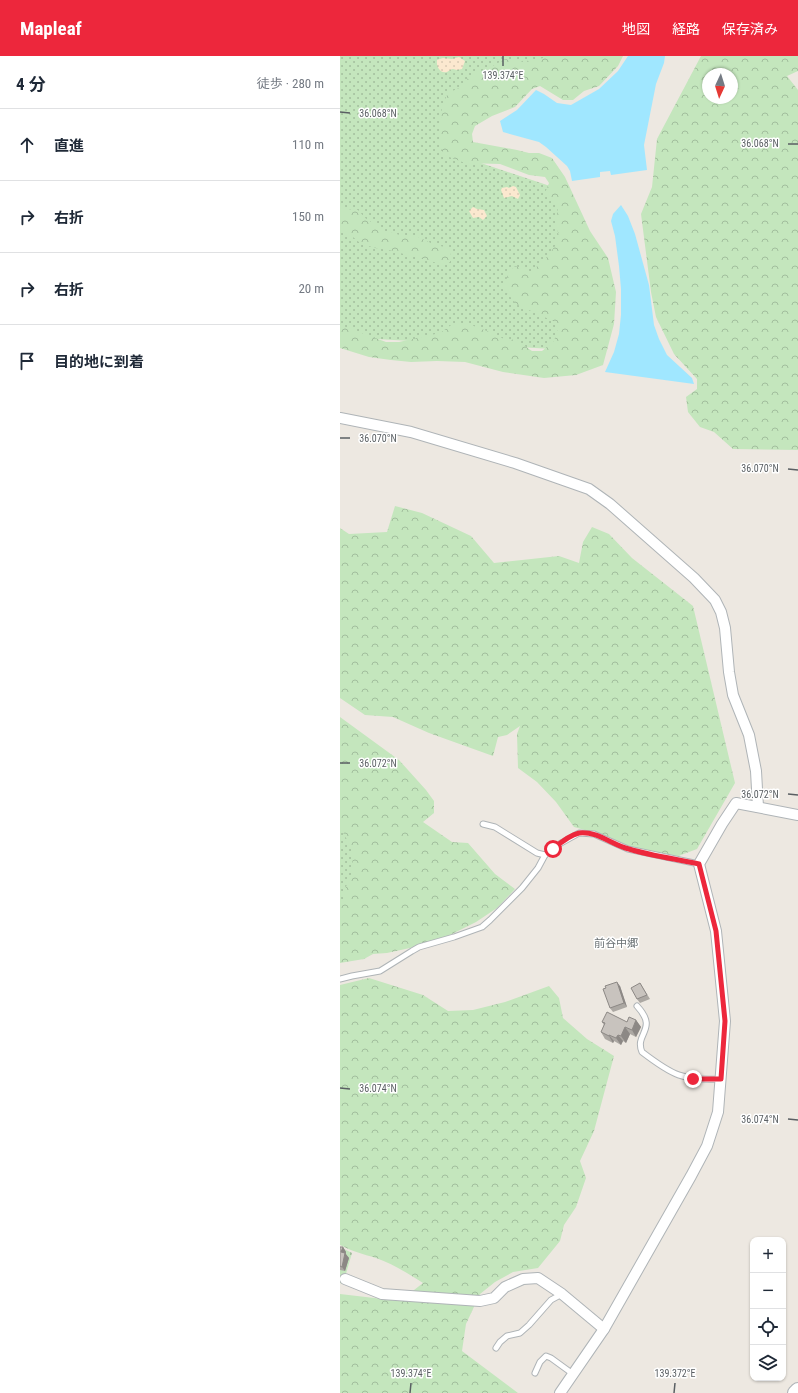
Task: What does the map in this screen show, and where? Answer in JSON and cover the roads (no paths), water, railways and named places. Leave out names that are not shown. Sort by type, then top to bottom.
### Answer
[{"type":"street","points":[[340,418],[431,437],[515,463],[589,489],[610,504],[694,578],[715,600],[721,612],[725,628],[729,672],[733,695],[749,735],[756,771],[758,807]]},
{"type":"street","points":[[560,1393],[604,1329],[691,1176],[707,1146],[718,1112],[725,1021],[716,931],[699,864],[736,803],[798,815]]},
{"type":"street","points":[[345,1279],[382,1294],[394,1296],[480,1301],[494,1298],[505,1287],[523,1279],[538,1278],[562,1294],[604,1329]]},
{"type":"lane","points":[[484,824],[495,827],[537,853],[545,855]]},
{"type":"lane","points":[[340,979],[380,971],[419,947],[454,938],[482,927],[522,888],[538,868],[545,855],[578,833],[586,833],[604,838],[628,849],[699,864]]},
{"type":"lane","points":[[637,1006],[643,1014],[647,1025],[645,1034],[640,1041],[642,1052],[675,1074],[693,1079],[721,1079]]},
{"type":"lane","points":[[496,1348],[507,1336],[520,1333],[551,1300],[562,1294]]},
{"type":"lane","points":[[535,1372],[540,1362],[546,1356],[573,1374]]},
{"type":"water","points":[[628,56],[665,56],[656,84],[644,145],[647,170],[611,175],[610,171],[600,172],[600,177],[572,181],[570,171],[567,166],[539,142],[503,132],[500,121],[517,110],[536,90],[557,103],[571,105],[599,89],[618,71]]},
{"type":"water","points":[[621,205],[628,216],[635,234],[649,285],[654,325],[659,339],[667,355],[692,378],[694,384],[605,372],[614,352],[619,334],[621,315],[619,266],[615,236],[611,221],[613,214]]},
{"type":"district","name":"前谷中郷","points":[[616,943]]}]
